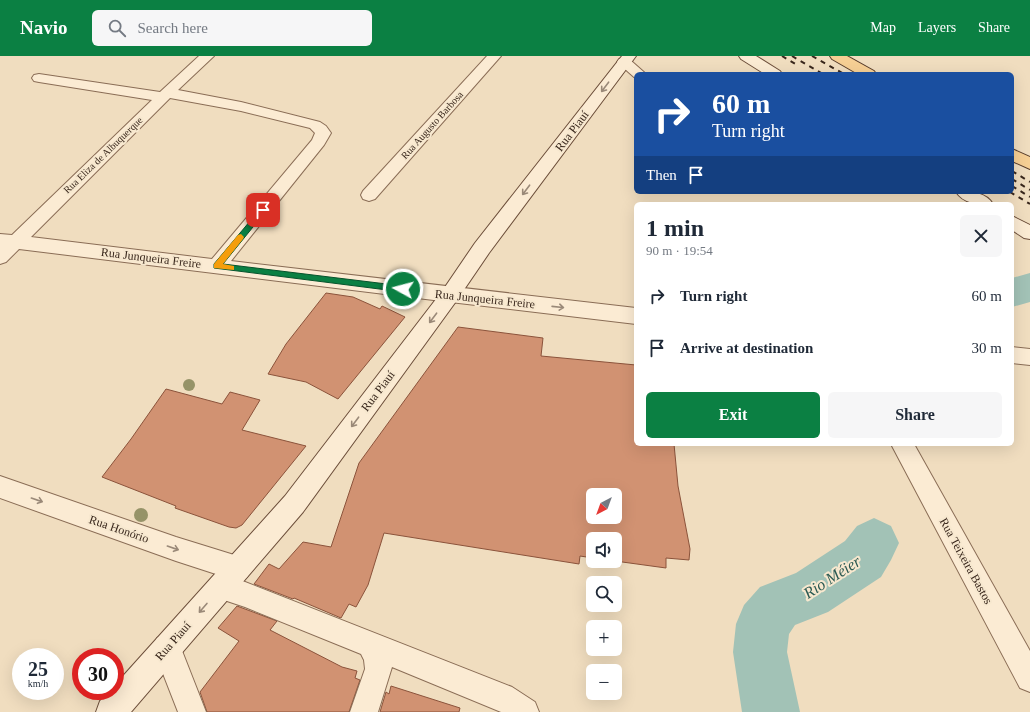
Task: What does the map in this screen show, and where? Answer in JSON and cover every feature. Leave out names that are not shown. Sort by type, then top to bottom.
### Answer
[{"type":"main road","points":[[837,56],[865,72]]},
{"type":"main road","points":[[1014,155],[1030,164]]},
{"type":"street","name":"Rua Eliza de Albuquerque","points":[[0,256],[7,240],[207,56]]},
{"type":"street","name":"Rua Augusto Barbosa","points":[[369,195],[494,56]]},
{"type":"street","points":[[746,56],[772,72]]},
{"type":"street","name":"Rua Piauí","points":[[111,712],[294,504],[450,295],[482,248],[631,64]]},
{"type":"street","points":[[39,78],[165,95],[210,99],[256,109],[315,125],[321,129],[323,133],[319,142],[217,266]]},
{"type":"street","points":[[968,194],[981,202]]},
{"type":"street","points":[[1014,223],[1030,233]]},
{"type":"street","name":"Rua Junqueira Freire","points":[[7,240],[450,295],[634,316]]},
{"type":"street","points":[[1014,355],[1030,357]]},
{"type":"street","name":"Rua Teixeira Bastos","points":[[903,446],[1030,678]]},
{"type":"street","name":"Rua Honório","points":[[0,488],[169,546],[229,578],[245,594],[371,646],[506,699],[525,712]]},
{"type":"street","points":[[364,712],[379,669],[377,657],[371,646]]},
{"type":"street","points":[[167,648],[192,712]]},
{"type":"building","points":[[326,293],[353,297],[380,309],[382,306],[405,317],[338,399],[306,382],[268,374],[286,344]]},
{"type":"building","points":[[458,327],[543,338],[541,356],[634,365],[634,446],[674,446],[678,486],[690,549],[689,560],[666,558],[666,568],[622,562],[622,532],[586,532],[586,557],[580,556],[579,564],[384,533],[368,585],[356,607],[349,604],[341,618],[294,598],[293,599],[254,584],[269,564],[279,569],[303,542],[331,547],[359,463]]},
{"type":"building","points":[[166,389],[222,404],[230,392],[260,400],[242,430],[306,446],[242,525],[236,528],[229,527],[175,508],[176,506],[102,477]]},
{"type":"building","points":[[237,606],[277,621],[270,630],[342,667],[357,671],[355,678],[360,680],[349,712],[207,712],[200,692],[239,641],[218,628]]},
{"type":"building","points":[[391,686],[460,708],[459,712],[380,712],[386,692],[389,694]]},
{"type":"waterway","name":"Rio Méier","points":[[1014,292],[1030,287]]},
{"type":"waterway","name":"Rio Méier","points":[[771,712],[760,652],[763,624],[778,605],[810,594],[863,559],[874,543]]},
{"type":"railway","points":[[782,56],[797,65]]},
{"type":"railway","points":[[792,56],[820,72]]},
{"type":"railway","points":[[812,56],[840,72]]},
{"type":"railway","points":[[1014,172],[1030,182]]},
{"type":"railway","points":[[1014,180],[1030,190]]},
{"type":"railway","points":[[1014,187],[1030,197]]},
{"type":"railway","points":[[1013,194],[1030,204]]},
{"type":"slow traffic","points":[[232,268],[217,266],[241,237]]},
{"type":"route","points":[[263,210],[217,266],[403,289]]}]
